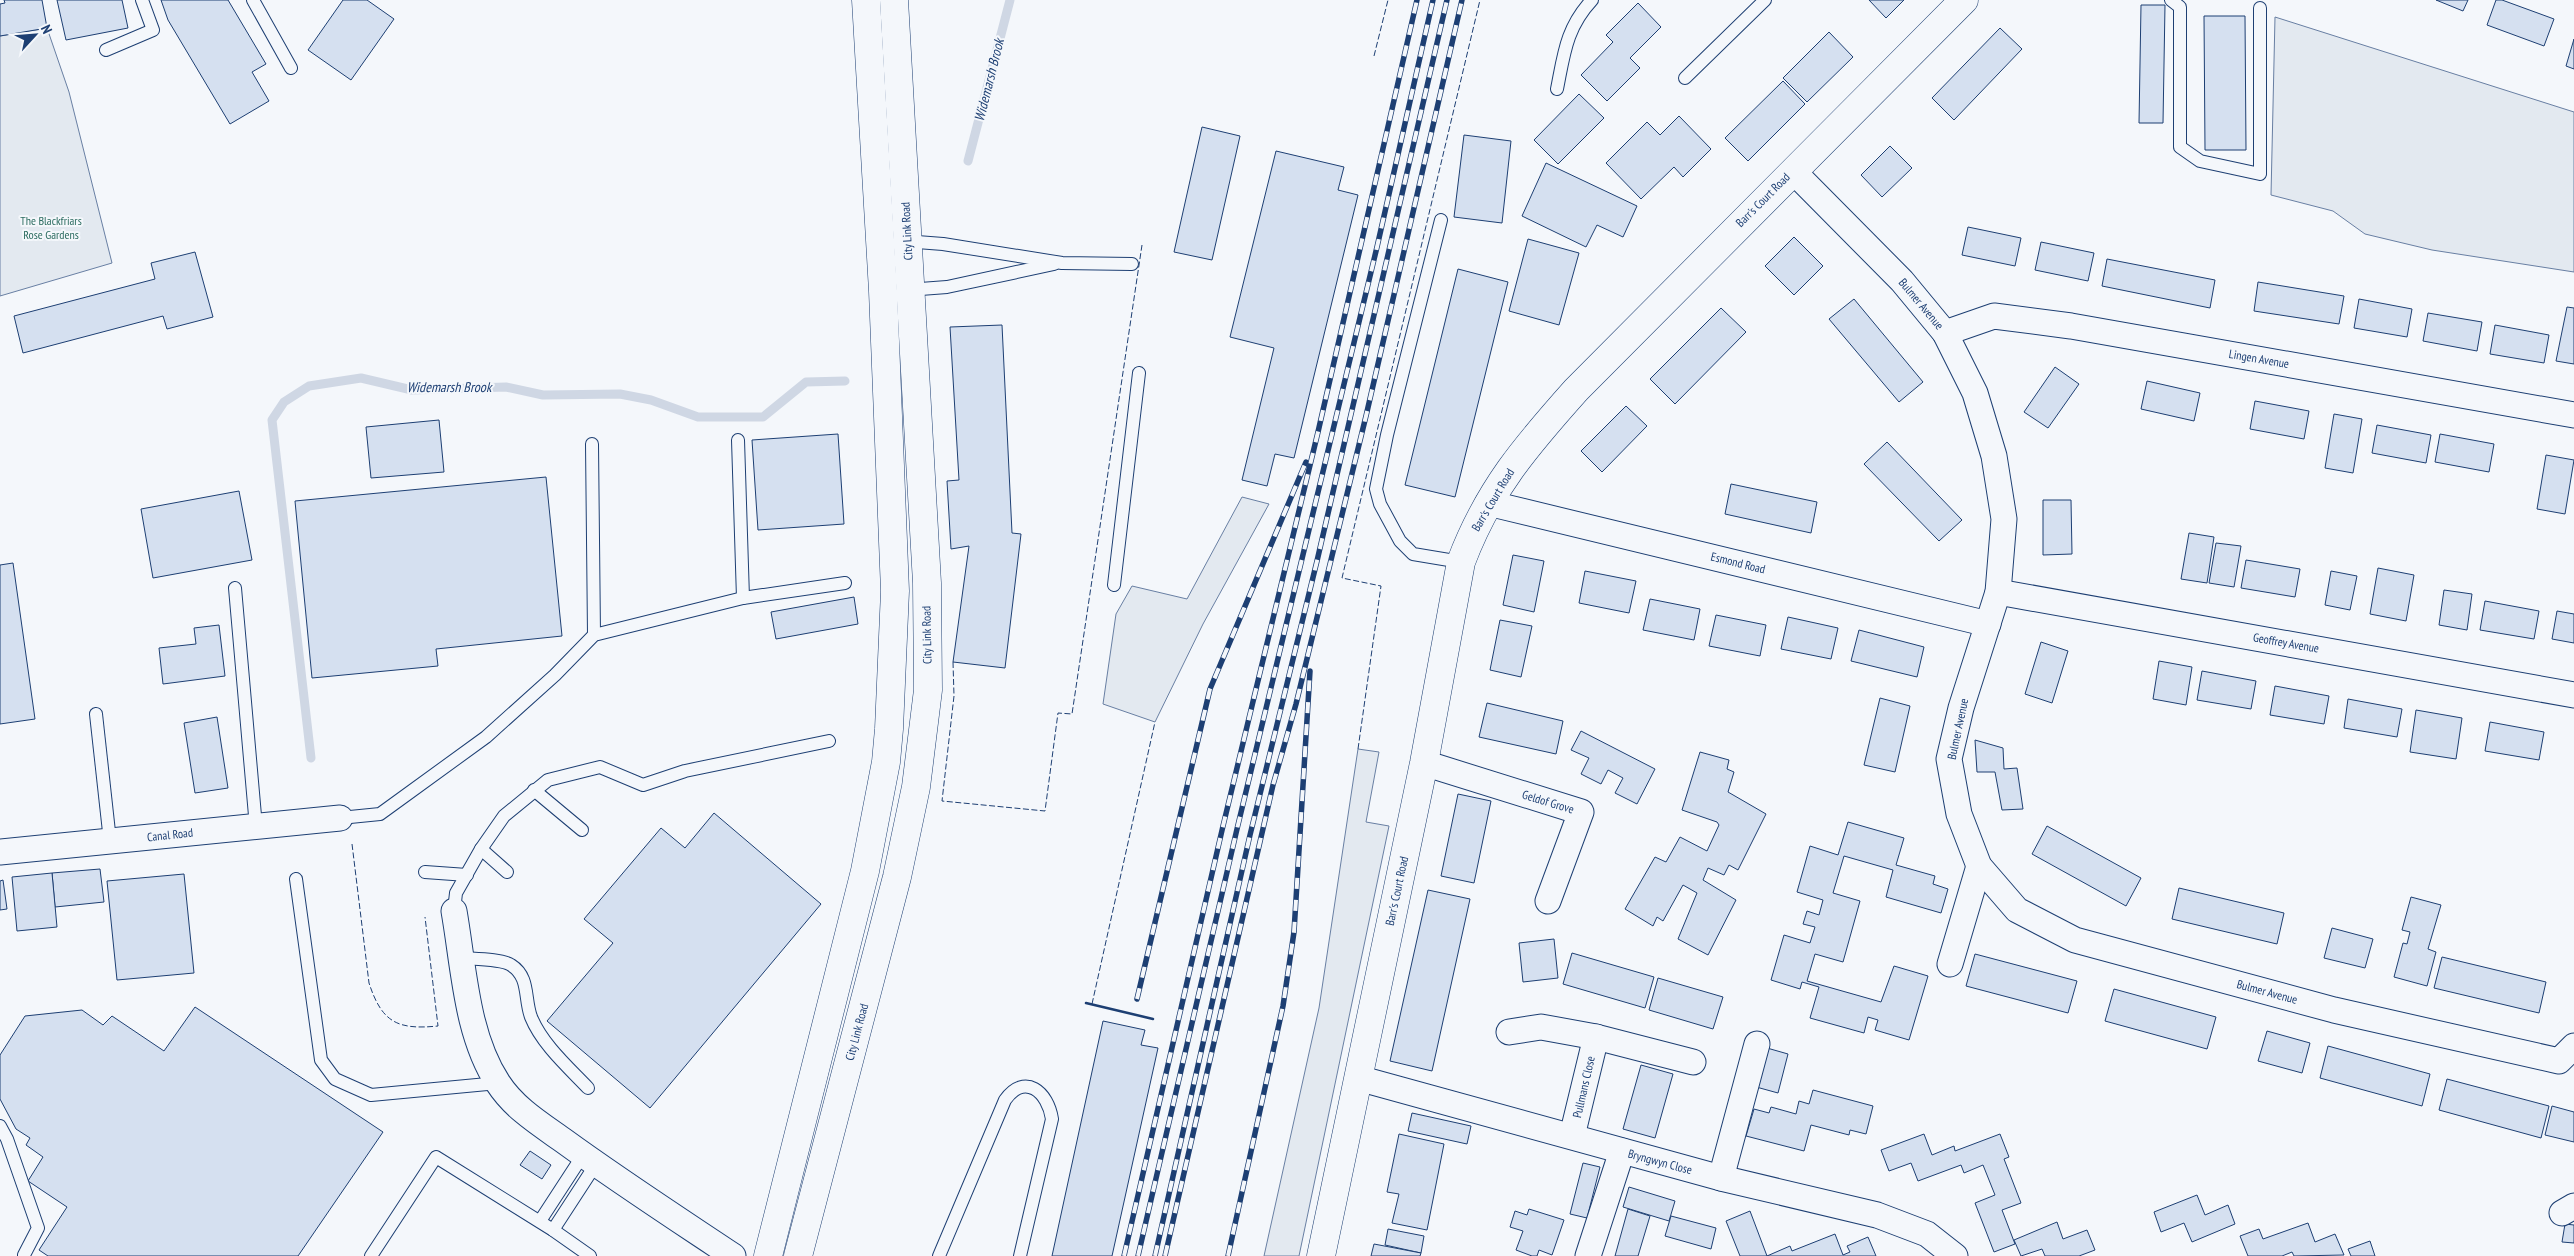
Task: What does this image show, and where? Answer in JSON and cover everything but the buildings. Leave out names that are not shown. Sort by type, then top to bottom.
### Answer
[{"type":"main road","points":[[768,1256],[865,871],[886,762],[893,665],[895,591],[882,291],[866,0]]},
{"type":"main road","name":"City Link Road","points":[[798,1256],[897,877],[916,787],[928,690],[927,583],[894,0]]},
{"type":"main road","name":"Barr's Court Road","points":[[1321,1256],[1424,763],[1461,562],[1473,531],[1488,502],[1525,448],[1576,390],[1964,0]]},
{"type":"street","name":"Bulmer Avenue","points":[[1792,171],[1902,281],[1945,333],[1975,393],[1994,456],[2004,520],[1998,592],[1961,708],[1949,758],[1959,814],[1979,866],[2017,910],[2075,940],[2334,1010],[2569,1057]]},
{"type":"street","name":"Lingen Avenue","points":[[1945,333],[1994,316],[2071,326],[2574,415]]},
{"type":"street","name":"Esmond Road","points":[[1488,502],[1988,624]]},
{"type":"street","name":"Geoffrey Avenue","points":[[1998,592],[2574,695]]},
{"type":"street","name":"Geldof Grove","points":[[1424,763],[1581,812],[1548,902]]},
{"type":"street","name":"Canal Road","points":[[0,852],[340,818]]},
{"type":"street","points":[[1950,964],[1979,866]]},
{"type":"street","points":[[454,911],[469,1010],[481,1047],[498,1083],[517,1106],[589,1160],[734,1256]]},
{"type":"street","points":[[1509,1032],[1541,1027],[1596,1037],[1693,1062]]},
{"type":"street","name":"Pullmans Close","points":[[1572,1136],[1596,1037]]},
{"type":"street","points":[[1721,1178],[1757,1044]]},
{"type":"street","name":"Bryngwyn Close","points":[[1358,1078],[1721,1178],[1877,1216],[1927,1234],[1955,1256]]},
{"type":"street","points":[[1588,1256],[1622,1151]]},
{"type":"lane","points":[[106,50],[153,30],[142,0]]},
{"type":"lane","points":[[253,0],[291,68]]},
{"type":"lane","points":[[1557,90],[1566,42],[1578,15],[1592,0]]},
{"type":"lane","points":[[1685,78],[1765,0]]},
{"type":"lane","points":[[2171,0],[2180,7],[2180,148],[2200,161],[2260,174],[2260,8]]},
{"type":"lane","points":[[1441,220],[1386,435],[1376,489],[1380,504],[1400,541],[1413,554],[1461,562]]},
{"type":"lane","points":[[879,241],[943,244],[1062,263],[1132,264]]},
{"type":"lane","points":[[882,291],[947,286],[1062,263]]},
{"type":"lane","points":[[1114,586],[1139,373]]},
{"type":"lane","points":[[738,440],[744,598]]},
{"type":"lane","points":[[592,444],[594,635]]},
{"type":"lane","points":[[340,818],[380,814],[486,738],[555,675],[594,635],[744,598],[845,583]]},
{"type":"lane","points":[[235,588],[256,826]]},
{"type":"lane","points":[[96,714],[110,841]]},
{"type":"lane","points":[[454,911],[456,893],[481,848],[504,816],[548,780],[600,767],[643,785],[685,771],[829,741]]},
{"type":"lane","points":[[534,790],[582,830]]},
{"type":"lane","points":[[481,848],[507,872]]},
{"type":"lane","points":[[425,872],[467,876]]},
{"type":"lane","points":[[296,879],[321,1060],[335,1079],[371,1095],[498,1083]]},
{"type":"lane","points":[[462,958],[509,964],[520,972],[526,985],[531,1017],[550,1047],[588,1088]]},
{"type":"lane","points":[[939,1256],[1005,1100],[1010,1094],[1025,1087],[1035,1088],[1042,1094],[1051,1110],[1052,1119],[1020,1256]]},
{"type":"lane","points":[[0,1126],[7,1138],[38,1228],[24,1255]]},
{"type":"lane","points":[[371,1256],[436,1156],[554,1230],[590,1256]]},
{"type":"lane","points":[[540,1221],[589,1160]]},
{"type":"lane","points":[[554,1230],[589,1160]]},
{"type":"green space","points":[[2275,17],[2574,112],[2574,272],[2432,250],[2365,234],[2333,211],[2271,195]]},
{"type":"green space","name":"The Blackfriars Rose Gardens","points":[[47,28],[69,92],[112,263],[0,296],[0,36]]},
{"type":"green space","points":[[1242,497],[1269,504],[1203,624],[1155,722],[1103,704],[1116,614],[1132,586],[1187,599]]},
{"type":"green space","points":[[1358,749],[1379,752],[1366,822],[1389,826],[1299,1256],[1264,1256],[1319,1008]]},
{"type":"waterway","name":"Widemarsh Brook","points":[[968,161],[1010,0]]},
{"type":"waterway","name":"Widemarsh Brook","points":[[311,758],[272,420],[284,402],[309,386],[361,378],[412,390],[506,387],[543,395],[620,394],[651,400],[698,417],[763,417],[806,382],[845,381]]},
{"type":"railway","points":[[1124,1256],[1223,826],[1318,432],[1417,0]]},
{"type":"railway","points":[[1138,1256],[1237,829],[1377,247],[1433,0]]},
{"type":"railway","points":[[1155,1256],[1250,835],[1317,561],[1447,0]]},
{"type":"railway","points":[[1165,1256],[1273,785],[1296,704],[1366,416],[1462,0]]},
{"type":"railway","points":[[1137,999],[1210,689],[1306,462]]},
{"type":"railway","points":[[1228,1256],[1283,1006],[1294,932],[1310,671]]},
{"type":"fence","points":[[1374,56],[1388,0]]},
{"type":"fence","points":[[1358,749],[1381,586],[1342,578],[1480,0]]},
{"type":"fence","points":[[953,662],[954,696],[942,801],[1045,811],[1058,713],[1072,714],[1142,245]]},
{"type":"fence","points":[[1092,1004],[1155,722]]},
{"type":"fence","points":[[352,844],[369,983],[374,996],[386,1015],[393,1021],[412,1027],[438,1026],[425,917]]},
{"type":"wall","points":[[1086,1003],[1153,1019]]}]
